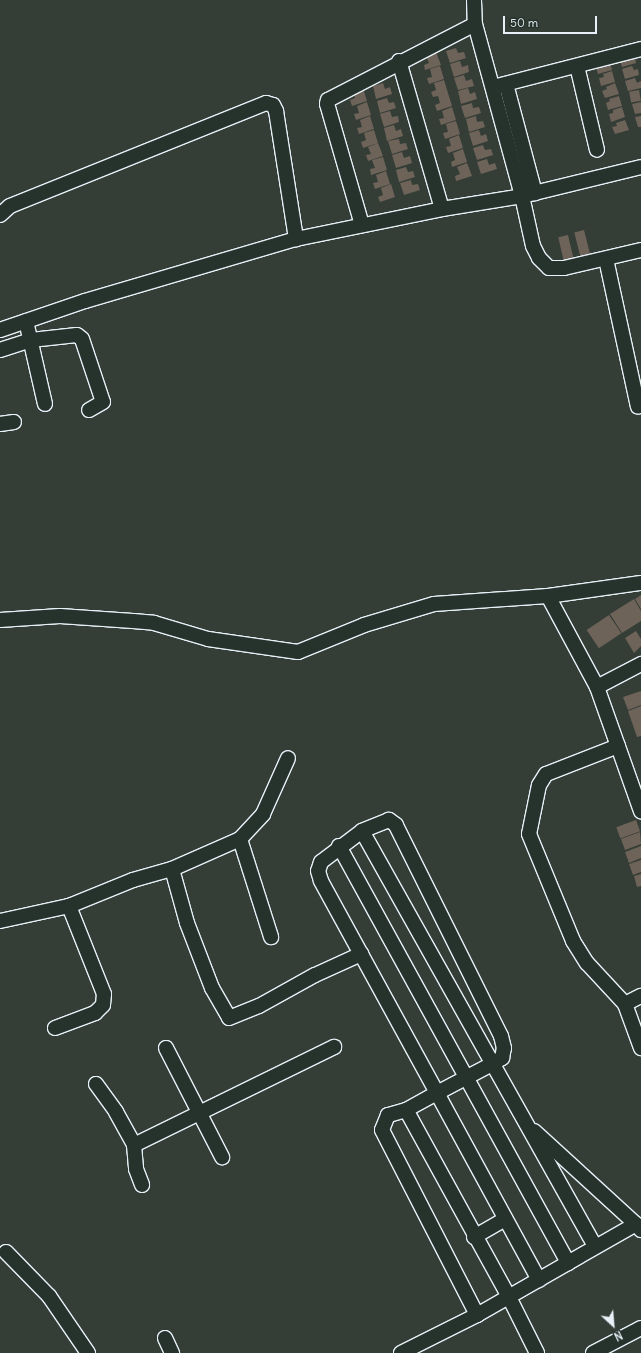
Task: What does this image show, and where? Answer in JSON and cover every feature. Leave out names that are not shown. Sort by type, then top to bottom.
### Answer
[{"type":"street","points":[[474,0],[475,24],[500,86],[529,194],[533,246],[538,258],[549,268],[606,259],[641,250]]},
{"type":"street","points":[[362,225],[327,104],[331,96],[475,24]]},
{"type":"street","points":[[500,86],[641,48]]},
{"type":"street","points":[[399,61],[442,209]]},
{"type":"street","points":[[577,66],[597,150]]},
{"type":"street","points":[[0,215],[10,206],[266,103],[273,105],[276,111],[296,239]]},
{"type":"street","points":[[1,327],[26,321],[296,239],[442,209],[529,194],[641,167]]},
{"type":"street","points":[[606,259],[638,408]]},
{"type":"street","points":[[26,321],[45,404]]},
{"type":"street","points":[[0,350],[31,340],[70,335],[82,339],[103,402],[89,410]]},
{"type":"street","points":[[0,424],[14,422]]},
{"type":"street","points":[[0,620],[60,616],[154,623],[208,638],[298,652],[364,625],[434,604],[548,596],[641,583]]},
{"type":"street","points":[[548,596],[597,687],[640,806]]},
{"type":"street","points":[[597,687],[641,664]]},
{"type":"street","points":[[618,746],[546,774],[539,785],[528,834],[573,941],[587,963],[625,1004],[641,1048]]},
{"type":"street","points":[[0,921],[68,906],[133,880],[172,868],[240,839],[263,814],[288,758]]},
{"type":"street","points":[[477,1314],[382,1130],[388,1115],[406,1110],[437,1093],[467,1078],[492,1064],[502,1058],[504,1048],[501,1036],[396,825],[388,820],[362,830],[339,846],[321,862],[318,871],[361,954],[437,1093],[505,1219],[539,1280]]},
{"type":"street","points":[[362,830],[595,1246]]},
{"type":"street","points":[[240,839],[271,937]]},
{"type":"street","points":[[339,846],[568,1263]]},
{"type":"street","points":[[172,868],[196,945],[212,988],[230,1018],[259,1006],[315,975],[361,954]]},
{"type":"street","points":[[54,1028],[95,1013],[103,1005],[104,994],[68,906]]},
{"type":"street","points":[[625,1004],[641,996]]},
{"type":"street","points":[[134,1145],[199,1115],[334,1047]]},
{"type":"street","points":[[166,1048],[199,1115],[222,1157]]},
{"type":"street","points":[[96,1084],[116,1112],[134,1145],[136,1169],[142,1185]]},
{"type":"street","points":[[406,1110],[474,1237],[509,1297],[537,1353]]},
{"type":"street","points":[[401,1353],[509,1297],[595,1246],[638,1227],[525,1123]]},
{"type":"street","points":[[474,1237],[505,1219]]},
{"type":"street","points":[[6,1252],[48,1296],[88,1353]]},
{"type":"street","points":[[593,1353],[641,1328]]},
{"type":"street","points":[[165,1338],[172,1353]]},
{"type":"building","points":[[456,48],[458,53],[464,52],[466,58],[450,63],[446,51]]},
{"type":"building","points":[[436,52],[441,65],[425,70],[424,65],[429,63],[426,56]]},
{"type":"building","points":[[619,57],[635,57],[636,63],[622,67]]},
{"type":"building","points":[[609,59],[612,70],[598,74],[596,67]]},
{"type":"building","points":[[460,61],[462,67],[468,65],[469,72],[454,77],[450,64]]},
{"type":"building","points":[[440,66],[444,79],[429,84],[427,78],[432,77],[430,69]]},
{"type":"building","points":[[632,66],[634,70],[638,69],[639,75],[625,79],[622,69]]},
{"type":"building","points":[[612,71],[615,82],[601,86],[599,78],[604,77],[603,74]]},
{"type":"building","points":[[464,75],[466,81],[472,79],[474,86],[458,90],[454,78]]},
{"type":"building","points":[[635,78],[637,83],[641,81],[641,88],[628,91],[625,81]]},
{"type":"building","points":[[444,80],[452,106],[437,111],[435,105],[440,103],[438,96],[433,97],[431,92],[436,90],[434,83]]},
{"type":"building","points":[[383,83],[385,89],[390,87],[392,94],[376,99],[373,86]]},
{"type":"building","points":[[615,83],[619,94],[605,98],[602,91],[607,89],[606,87]]},
{"type":"building","points":[[363,88],[367,101],[352,106],[350,100],[355,98],[353,91]]},
{"type":"building","points":[[468,88],[470,94],[475,92],[477,99],[461,104],[458,91]]},
{"type":"building","points":[[639,90],[641,101],[631,103],[629,92]]},
{"type":"building","points":[[619,96],[622,106],[608,110],[606,103],[610,101],[609,99]]},
{"type":"building","points":[[387,98],[389,103],[394,102],[396,108],[380,113],[377,101]]},
{"type":"building","points":[[367,102],[371,115],[356,120],[354,114],[359,113],[357,106]]},
{"type":"building","points":[[641,102],[641,113],[635,114],[632,104]]},
{"type":"building","points":[[472,103],[473,108],[479,107],[481,113],[465,118],[461,106]]},
{"type":"building","points":[[452,107],[456,120],[441,125],[439,119],[444,118],[442,111]]},
{"type":"building","points":[[622,107],[625,117],[611,122],[609,114],[613,113],[613,110]]},
{"type":"building","points":[[390,111],[392,117],[398,116],[399,122],[384,127],[380,114]]},
{"type":"building","points":[[370,116],[374,129],[359,134],[357,128],[362,127],[360,120]]},
{"type":"building","points":[[476,116],[477,122],[483,121],[485,127],[469,132],[466,119]]},
{"type":"building","points":[[641,116],[641,127],[638,127],[635,117]]},
{"type":"building","points":[[625,120],[629,130],[615,134],[612,127],[617,126],[616,123]]},
{"type":"building","points":[[456,121],[460,134],[445,139],[443,133],[448,132],[446,124]]},
{"type":"building","points":[[394,125],[396,131],[401,129],[403,136],[387,141],[384,128]]},
{"type":"building","points":[[374,130],[378,143],[363,148],[361,142],[366,140],[364,133]]},
{"type":"building","points":[[479,130],[481,136],[486,134],[488,141],[473,146],[469,133]]},
{"type":"building","points":[[459,135],[463,148],[448,153],[446,147],[451,146],[449,139]]},
{"type":"building","points":[[399,139],[400,144],[406,143],[408,149],[392,154],[388,141]]},
{"type":"building","points":[[378,143],[383,156],[368,161],[366,155],[371,154],[368,147]]},
{"type":"building","points":[[483,145],[485,150],[491,149],[493,155],[477,160],[473,148]]},
{"type":"building","points":[[463,149],[467,162],[452,167],[451,162],[455,160],[453,153]]},
{"type":"building","points":[[402,152],[404,158],[410,156],[412,163],[396,168],[392,155]]},
{"type":"building","points":[[383,157],[387,170],[371,175],[370,169],[375,168],[372,160]]},
{"type":"building","points":[[487,159],[489,165],[495,163],[497,169],[481,174],[477,162]]},
{"type":"building","points":[[467,163],[472,176],[456,181],[455,176],[460,174],[457,167]]},
{"type":"building","points":[[406,167],[408,172],[413,171],[415,177],[399,182],[396,170]]},
{"type":"building","points":[[386,171],[390,184],[375,189],[373,183],[378,182],[376,175]]},
{"type":"building","points":[[411,180],[412,185],[418,184],[420,190],[404,195],[400,183]]},
{"type":"building","points":[[391,184],[395,197],[380,202],[378,197],[383,195],[381,188]]},
{"type":"building","points":[[584,230],[591,258],[581,261],[574,232]]},
{"type":"building","points":[[568,235],[574,262],[565,265],[558,237]]},
{"type":"building","points":[[641,595],[641,609],[635,599]]},
{"type":"building","points":[[634,599],[641,611],[641,621],[622,633],[610,614]]},
{"type":"building","points":[[609,615],[621,633],[599,648],[587,630]]},
{"type":"building","points":[[636,631],[641,639],[641,646],[634,653],[625,638]]},
{"type":"building","points":[[641,691],[641,705],[628,710],[623,697]]},
{"type":"building","points":[[641,706],[641,736],[637,737],[628,711]]},
{"type":"building","points":[[636,820],[640,831],[620,838],[616,827]]},
{"type":"building","points":[[640,832],[641,844],[625,850],[621,839]]},
{"type":"building","points":[[641,846],[641,858],[629,863],[625,852]]},
{"type":"building","points":[[641,860],[641,872],[633,875],[629,864]]},
{"type":"building","points":[[641,874],[641,886],[637,887],[634,876]]}]
